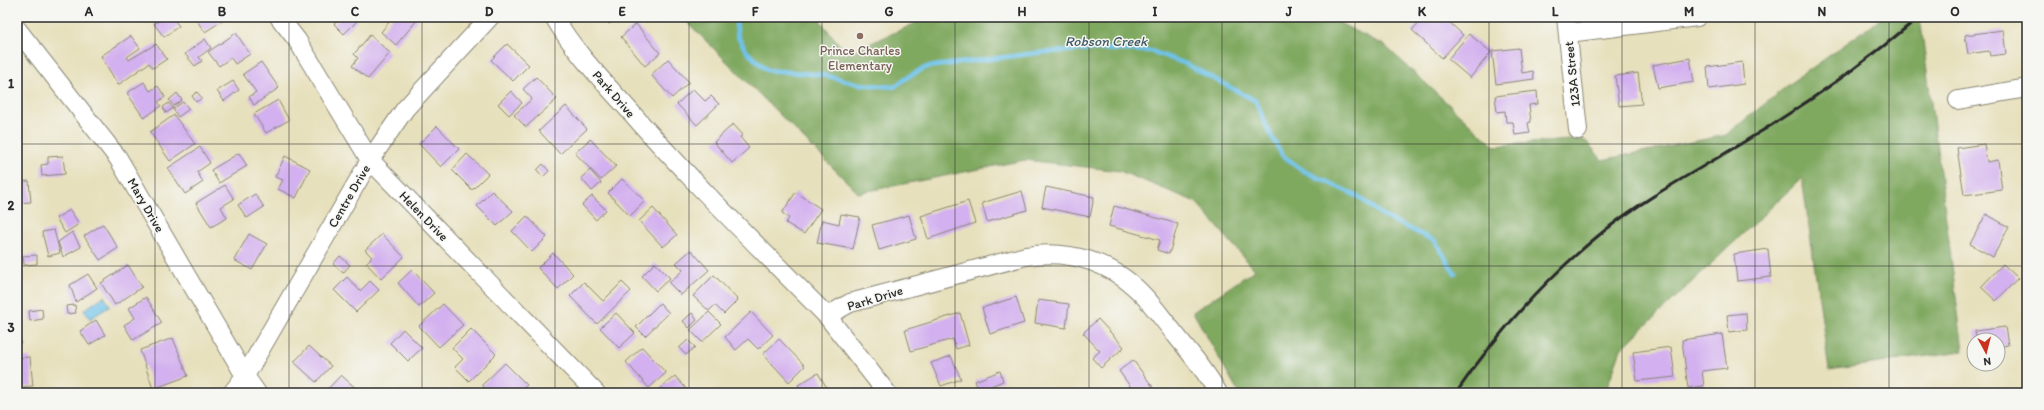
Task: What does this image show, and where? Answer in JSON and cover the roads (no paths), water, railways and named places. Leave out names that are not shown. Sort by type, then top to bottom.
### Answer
[{"type":"street","name":"Helen Drive","points":[[279,17],[297,40],[370,160],[596,393]]},
{"type":"street","name":"Centre Drive","points":[[232,393],[245,376],[370,160],[405,109],[490,17]]},
{"type":"street","name":"Park Drive","points":[[554,17],[572,45],[688,177],[827,316],[850,303],[1026,256],[1052,254],[1077,257],[1110,268],[1128,280],[1143,294],[1194,359],[1218,393]]},
{"type":"street","points":[[1567,25],[1697,17]]},
{"type":"street","name":"123A Street","points":[[1567,25],[1578,130]]},
{"type":"street","name":"Mary Drive","points":[[17,29],[118,158],[245,376],[257,393]]},
{"type":"street","points":[[1958,100],[2027,88]]},
{"type":"street","points":[[827,316],[887,393]]},
{"type":"water","points":[[104,296],[110,306],[90,319],[84,310]]},
{"type":"waterway","name":"Robson Creek","points":[[735,17],[738,37],[747,52],[767,70],[824,75],[859,84],[894,87],[911,75],[927,67],[1036,53],[1094,49],[1151,51],[1186,64],[1256,101],[1267,128],[1282,155],[1304,171],[1359,197],[1383,216],[1435,241],[1455,274]]},
{"type":"railway","points":[[1456,393],[1488,349],[1524,307],[1563,267],[1604,231],[1656,194],[1729,151],[1814,97],[1857,67],[1919,17]]},
{"type":"place","name":"Prince Charles Elementary","points":[[860,36]]}]
